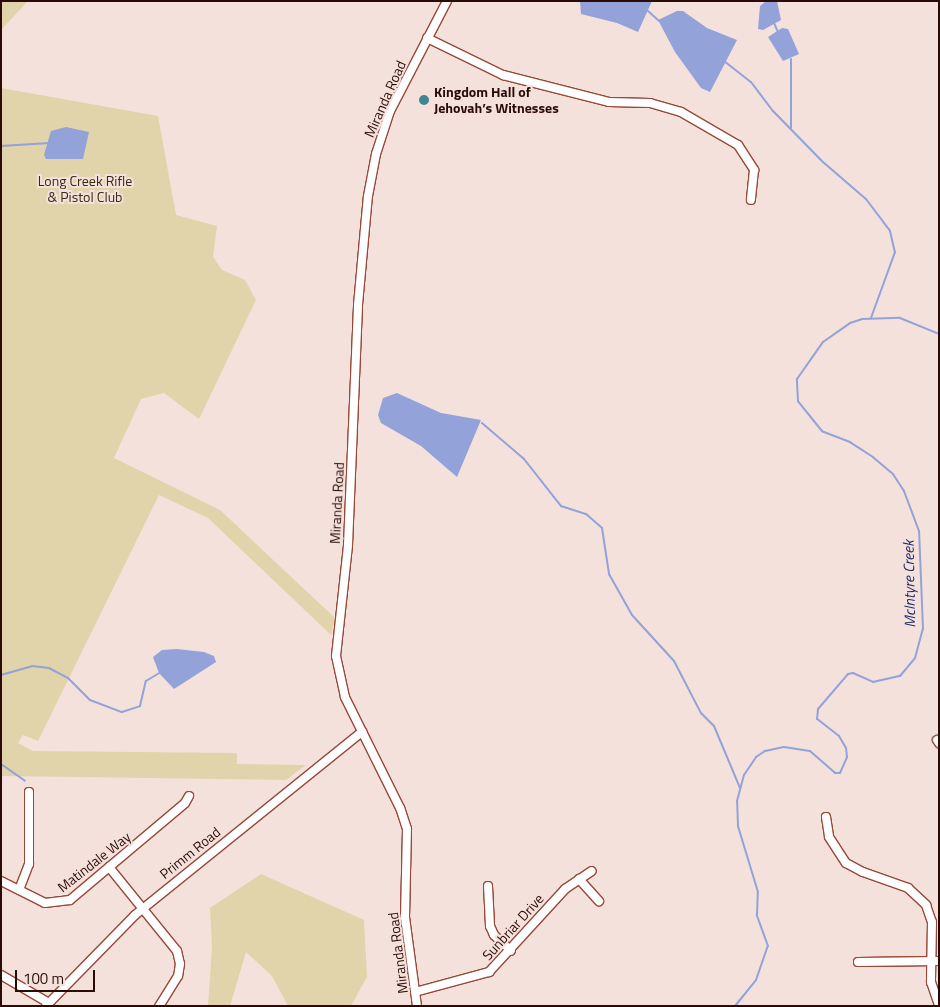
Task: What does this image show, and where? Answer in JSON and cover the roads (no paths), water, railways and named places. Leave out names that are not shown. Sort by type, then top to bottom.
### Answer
[{"type":"street","name":"Miranda Road","points":[[417,1006],[405,917],[407,829],[400,808],[341,687],[336,656],[348,544],[358,305],[366,209],[379,143],[396,100],[447,1]]},
{"type":"street","points":[[427,38],[502,75],[609,102],[650,103],[681,112],[738,145],[754,170],[751,200]]},
{"type":"street","name":"Primm Road","points":[[48,1004],[104,943],[143,907],[362,732]]},
{"type":"street","points":[[19,890],[28,870],[29,792]]},
{"type":"street","name":"Matindale Way","points":[[1,881],[45,903],[63,903],[185,803],[189,796]]},
{"type":"street","points":[[826,817],[829,837],[846,863],[863,872],[908,888],[926,905],[932,922],[935,961],[931,982],[939,1005]]},
{"type":"street","points":[[109,867],[170,940],[180,964],[174,986],[159,1006]]},
{"type":"street","name":"Sunbriar Drive","points":[[415,992],[489,972],[558,896],[592,871]]},
{"type":"street","points":[[579,879],[599,902]]},
{"type":"street","points":[[488,886],[490,926],[494,936],[510,951]]},
{"type":"street","points":[[858,962],[935,961]]},
{"type":"street","points":[[1,975],[48,1004]]},
{"type":"water","points":[[580,1],[652,1],[638,32],[617,23],[581,14]]},
{"type":"water","points":[[766,1],[777,1],[781,20],[763,30],[758,29],[760,6]]},
{"type":"water","points":[[677,11],[683,11],[707,28],[737,40],[710,92],[701,88],[675,52],[658,20]]},
{"type":"water","points":[[782,28],[788,29],[799,54],[783,61],[768,37]]},
{"type":"water","points":[[66,127],[89,132],[83,159],[46,159],[44,155],[51,131]]},
{"type":"water","points":[[397,393],[441,413],[481,420],[457,477],[421,446],[381,423],[378,415],[383,398]]},
{"type":"water","points":[[177,649],[204,652],[214,656],[216,662],[174,689],[159,673],[153,657],[162,650]]},
{"type":"waterway","points":[[648,11],[659,21]]},
{"type":"waterway","points":[[774,23],[778,32]]},
{"type":"waterway","points":[[791,59],[791,129]]},
{"type":"waterway","points":[[724,61],[751,82],[773,111],[823,162],[866,199],[890,231],[895,252],[871,318]]},
{"type":"waterway","points":[[1,146],[50,143]]},
{"type":"waterway","name":"McIntyre Creek","points":[[735,1006],[756,980],[768,946],[757,915],[758,892],[738,826],[737,801],[744,775],[756,757],[765,751],[784,747],[810,751],[835,773],[840,773],[847,757],[846,748],[839,736],[817,719],[818,709],[848,674],[853,673],[873,682],[900,676],[915,658],[923,629],[919,531],[904,491],[893,474],[873,457],[850,442],[822,431],[798,401],[797,379],[823,342],[850,323],[862,319],[900,318],[939,334]]},
{"type":"waterway","points":[[482,423],[524,459],[561,506],[586,514],[602,528],[609,574],[632,615],[674,661],[701,713],[714,726],[740,788]]},
{"type":"waterway","points":[[1,675],[32,666],[49,668],[68,678],[90,700],[122,712],[140,706],[146,681],[161,672]]},
{"type":"waterway","points":[[1,764],[25,781]]},
{"type":"place","name":"Kingdom Hall of Jehovah’s Witnesses","points":[[424,100]]},
{"type":"park label","name":"Long Creek Rifle & Pistol Club","points":[[85,190]]}]
